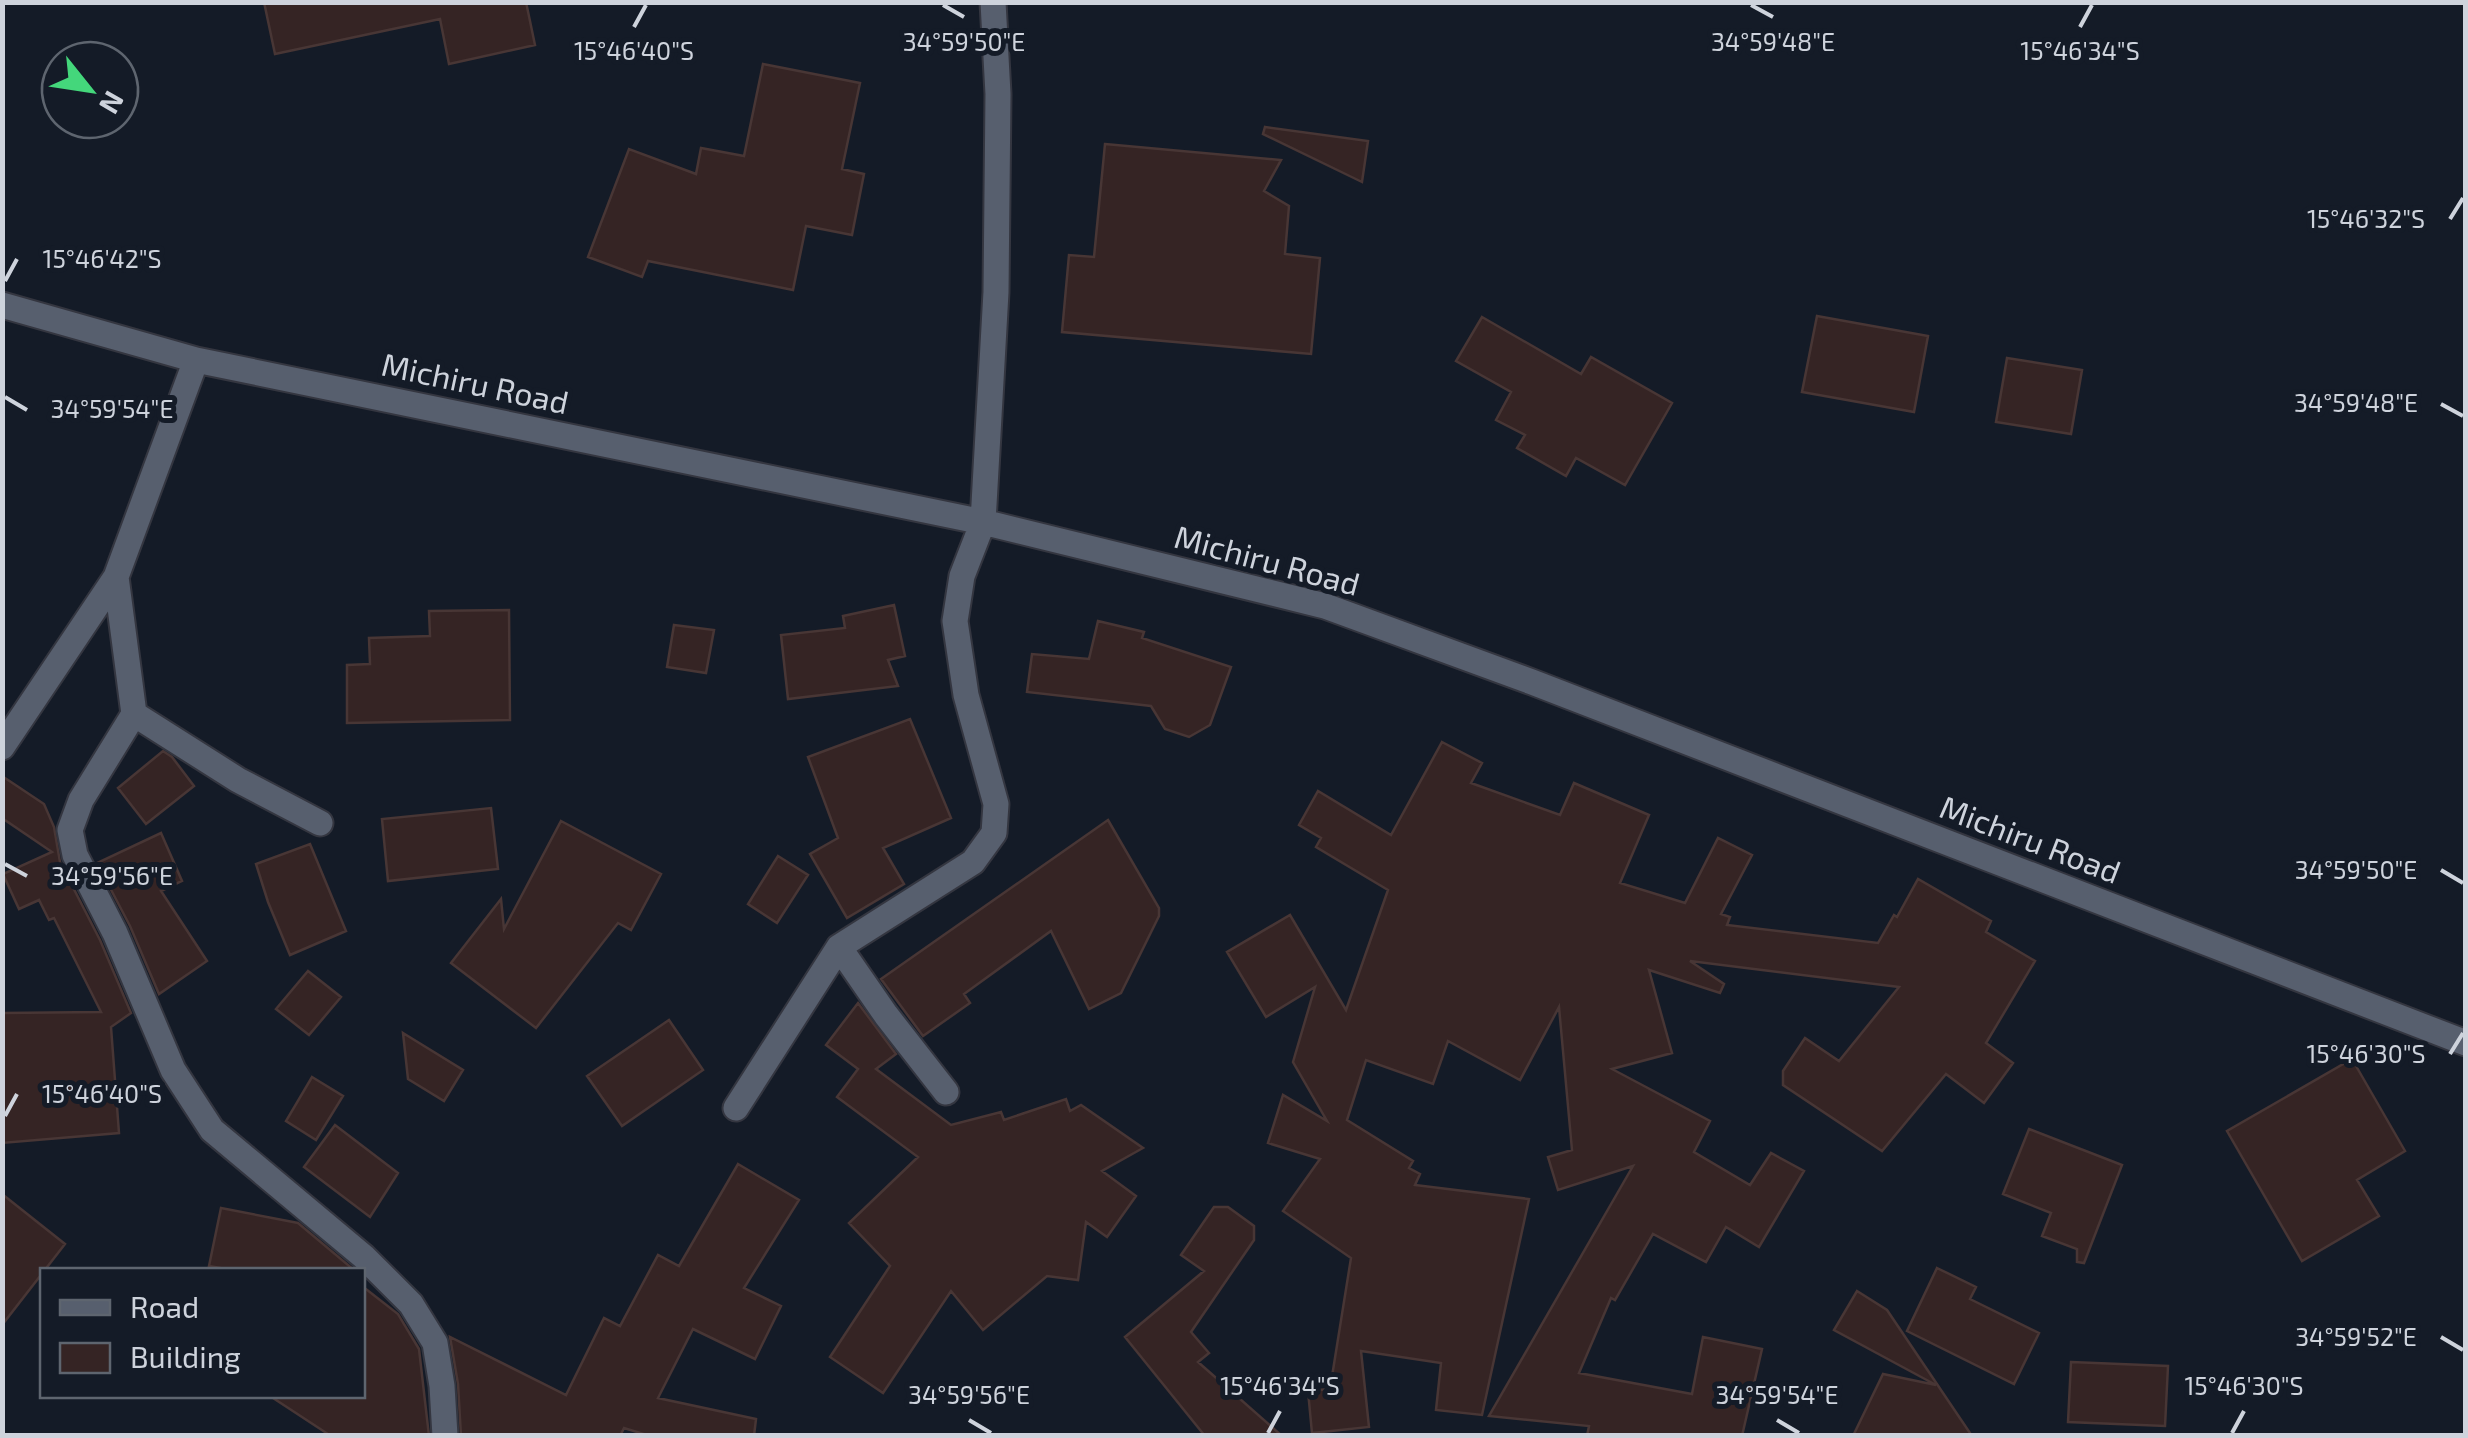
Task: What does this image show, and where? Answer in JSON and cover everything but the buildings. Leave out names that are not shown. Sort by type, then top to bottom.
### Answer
[{"type":"street","points":[[736,1108],[839,946],[973,862],[994,833],[996,804],[966,695],[955,621],[962,576],[983,522],[996,292],[998,94],[993,2]]},
{"type":"street","name":"Michiru Road","points":[[2,305],[196,360],[983,522],[1325,606],[1532,682],[2466,1043]]},
{"type":"street","points":[[2,747],[116,577],[196,360]]},
{"type":"street","points":[[116,577],[134,714],[81,800],[70,830],[75,855],[114,933],[173,1070],[212,1130],[364,1257],[411,1304],[435,1342],[445,1436]]},
{"type":"street","points":[[134,714],[222,771],[320,824]]},
{"type":"street","points":[[839,946],[946,1092]]}]
